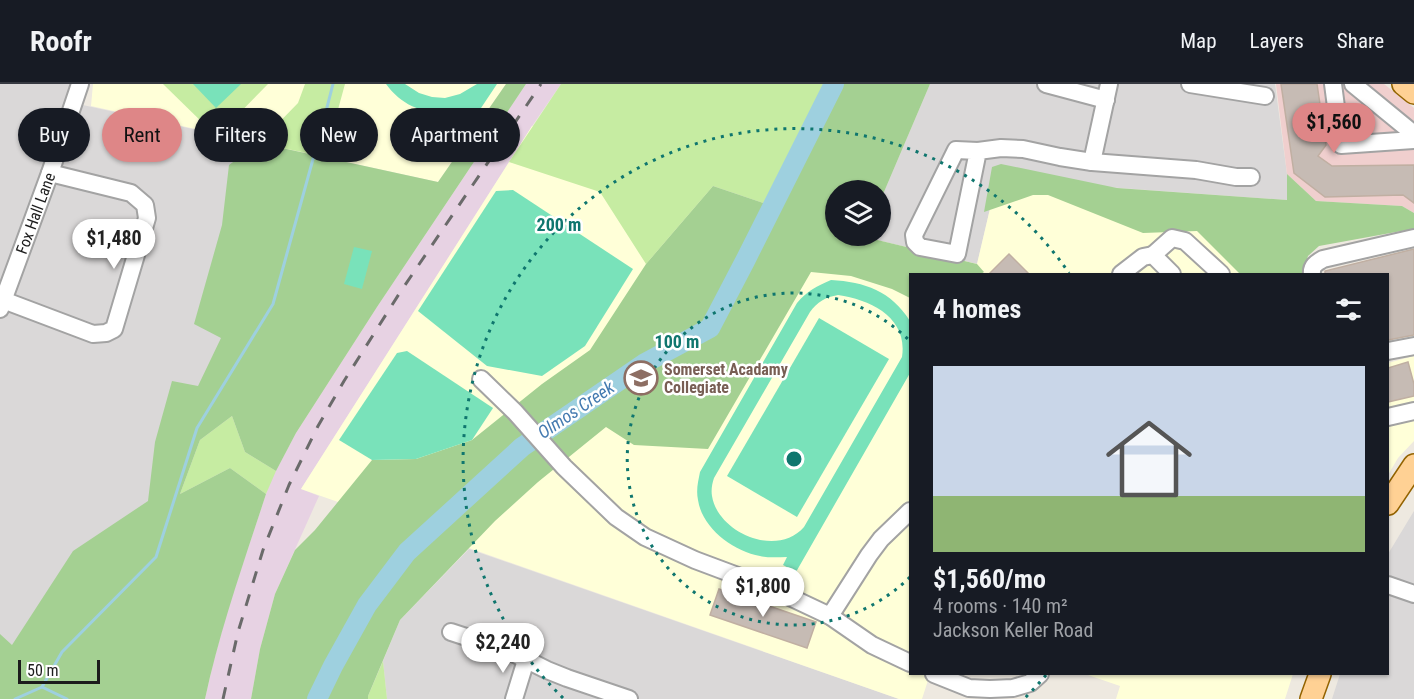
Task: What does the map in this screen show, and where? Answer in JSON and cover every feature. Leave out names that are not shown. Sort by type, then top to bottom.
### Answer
[{"type":"main road","points":[[1403,84],[1414,93]]},
{"type":"main road","points":[[1389,502],[1414,465]]},
{"type":"main road","points":[[1311,699],[1320,675]]},
{"type":"street","name":"Fox Hall Lane","points":[[1,304],[50,173],[80,84]]},
{"type":"street","points":[[1046,84],[1108,92],[1092,162]]},
{"type":"street","points":[[1190,84],[1265,96]]},
{"type":"street","points":[[1333,84],[1341,145],[1414,140]]},
{"type":"street","points":[[1353,84],[1414,134]]},
{"type":"street","points":[[978,152],[957,254],[920,247],[915,242],[914,235],[956,150],[978,152],[1001,148],[1023,149],[1092,162],[1196,170],[1236,177],[1251,177]]},
{"type":"street","points":[[1,304],[93,334],[106,333],[114,329],[147,218],[145,205],[131,193],[50,173]]},
{"type":"street","points":[[1122,273],[1143,257],[1153,255],[1172,238],[1185,241],[1220,273]]},
{"type":"street","points":[[1312,273],[1315,264],[1323,259],[1414,238]]},
{"type":"street","points":[[1153,255],[1171,273]]},
{"type":"street","points":[[1389,351],[1414,346]]},
{"type":"street","points":[[481,379],[515,412],[564,467],[616,517],[645,537],[695,560],[775,590],[830,616],[872,645],[909,663]]},
{"type":"street","points":[[1389,417],[1414,411]]},
{"type":"street","points":[[830,616],[881,539],[909,512]]},
{"type":"street","points":[[1389,585],[1414,594]]},
{"type":"street","points":[[451,632],[508,651],[567,678],[629,699]]},
{"type":"street","points":[[514,699],[526,660]]},
{"type":"street","points":[[936,675],[969,688],[1022,693],[1039,675]]},
{"type":"shaded area","points":[[0,84],[71,84],[69,102],[102,109],[102,162],[182,162],[182,127],[194,129],[194,162],[272,162],[237,329],[139,556],[0,685]]},
{"type":"shaded area","points":[[93,84],[506,84],[489,108],[390,108],[390,162],[452,162],[438,182],[347,162],[378,162],[378,108],[300,108],[300,152],[288,149],[288,108],[194,108],[194,129],[182,126],[182,108],[102,108],[91,106]]},
{"type":"shaded area","points":[[526,84],[561,84],[520,145],[520,108],[510,108]]},
{"type":"shaded area","points":[[930,84],[1275,84],[1287,174],[1287,200],[997,179],[977,264],[891,243],[891,180],[889,180]]},
{"type":"shaded area","points":[[1276,84],[1384,84],[1414,108],[1414,213],[1402,206],[1316,201],[1287,174]]},
{"type":"shaded area","name":"Somerset Acadamy Collegiate","points":[[532,126],[825,225],[825,246],[891,246],[891,243],[977,264],[997,179],[1190,217],[1249,273],[909,273],[909,675],[930,675],[922,699],[899,699],[301,489],[509,162],[520,162],[520,145]]},
{"type":"shaded area","points":[[474,162],[509,162],[301,489],[319,496],[275,594],[260,649],[251,699],[205,699],[228,608],[270,482],[296,433]]},
{"type":"shaded area","points":[[1414,356],[1414,441],[1398,458],[1389,473],[1389,363]]},
{"type":"shaded area","points":[[1414,511],[1414,699],[1332,699],[1340,675],[1389,675],[1389,552]]},
{"type":"shaded area","points":[[469,549],[899,699],[387,699],[383,661],[400,620]]},
{"type":"shaded area","points":[[1088,675],[1293,675],[1285,699],[1116,699],[1120,686]]},
{"type":"green space","points":[[163,84],[268,84],[245,108],[194,108],[194,114]]},
{"type":"green space","points":[[193,84],[241,84],[216,108]]},
{"type":"green space","points":[[305,84],[345,84],[338,108],[300,108],[300,152],[288,149],[288,113],[298,103]]},
{"type":"green space","points":[[386,84],[405,84],[419,93],[445,98],[460,94],[477,84],[497,84],[481,108],[417,108],[393,93]]},
{"type":"green space","points":[[506,84],[526,84],[510,108],[489,108]]},
{"type":"green space","points":[[561,84],[828,84],[766,204],[713,186],[646,264],[600,192],[509,162],[520,162],[520,146]]},
{"type":"green space","points":[[828,84],[930,84],[889,180],[825,180],[825,246],[891,246],[891,243],[977,264],[984,272],[909,273],[909,298],[892,289],[851,276],[811,272],[708,449],[634,445],[606,427],[538,482],[495,521],[400,620],[368,699],[251,699],[260,649],[275,594],[295,550],[315,530],[372,460],[416,459],[472,440],[542,384],[590,350],[646,264],[713,186],[766,204]]},
{"type":"green space","points":[[288,149],[300,152],[300,162],[346,162],[438,182],[452,162],[474,162],[296,433],[276,471],[245,452],[232,416],[200,440],[180,494],[230,468],[266,494],[225,621],[205,699],[0,699],[0,634],[12,645],[73,551],[148,501],[155,442],[172,381],[198,386],[221,338],[194,324],[222,225],[229,165],[233,162],[288,162]]},
{"type":"green space","points":[[1001,164],[1117,188],[1287,200],[1287,174],[1316,201],[1402,206],[1414,213],[1414,231],[1407,230],[1319,246],[1308,256],[1305,266],[1307,273],[1239,273],[1197,231],[1143,233],[1048,195],[1033,195],[984,212],[992,167]]},
{"type":"green space","points":[[513,190],[633,269],[585,346],[542,376],[487,366],[418,311],[496,191]]},
{"type":"green space","points":[[354,247],[372,251],[362,289],[344,284]]},
{"type":"green space","points":[[831,280],[855,283],[876,290],[894,302],[909,320],[909,375],[796,572],[783,565],[787,557],[760,556],[739,549],[720,537],[712,529],[701,510],[697,486],[700,472],[797,303],[817,287]],"holes":[[[838,295],[863,301],[885,313],[893,322],[902,343],[902,357],[804,527],[793,536],[779,540],[765,541],[750,537],[725,521],[717,509],[712,494],[714,478],[810,312],[819,303]]]},
{"type":"green space","points":[[819,318],[889,359],[797,517],[727,476]]},
{"type":"green space","points":[[407,351],[493,408],[472,440],[416,459],[372,460],[339,440],[397,353]]},
{"type":"green space","points":[[232,416],[245,452],[276,471],[266,494],[230,468],[180,494],[200,440]]},
{"type":"green space","points":[[383,661],[387,699],[368,699],[368,696]]},
{"type":"building","points":[[1281,84],[1317,84],[1326,145],[1318,156],[1332,166],[1414,165],[1414,203],[1403,195],[1325,197],[1294,173]]},
{"type":"building","points":[[1414,249],[1414,335],[1389,340],[1389,273],[1325,273],[1325,271]]},
{"type":"building","points":[[1009,254],[1028,273],[990,273]]},
{"type":"building","points":[[1408,362],[1414,384],[1414,396],[1389,402],[1389,368]]},
{"type":"building","points":[[719,589],[816,622],[807,648],[710,615]]},
{"type":"waterway","points":[[15,699],[42,687],[62,652],[156,557],[197,428],[273,304],[333,84]]},
{"type":"waterway","name":"Olmos Creek","points":[[317,699],[367,605],[407,552],[522,447],[645,363],[710,328],[834,84]]},
{"type":"waterway","points":[[42,687],[67,699]]},
{"type":"railway","points":[[223,699],[238,632],[263,550],[289,485],[318,426],[399,294],[541,84]]},
{"type":"place","name":"Somerset Acadamy Collegiate","points":[[641,378]]}]
